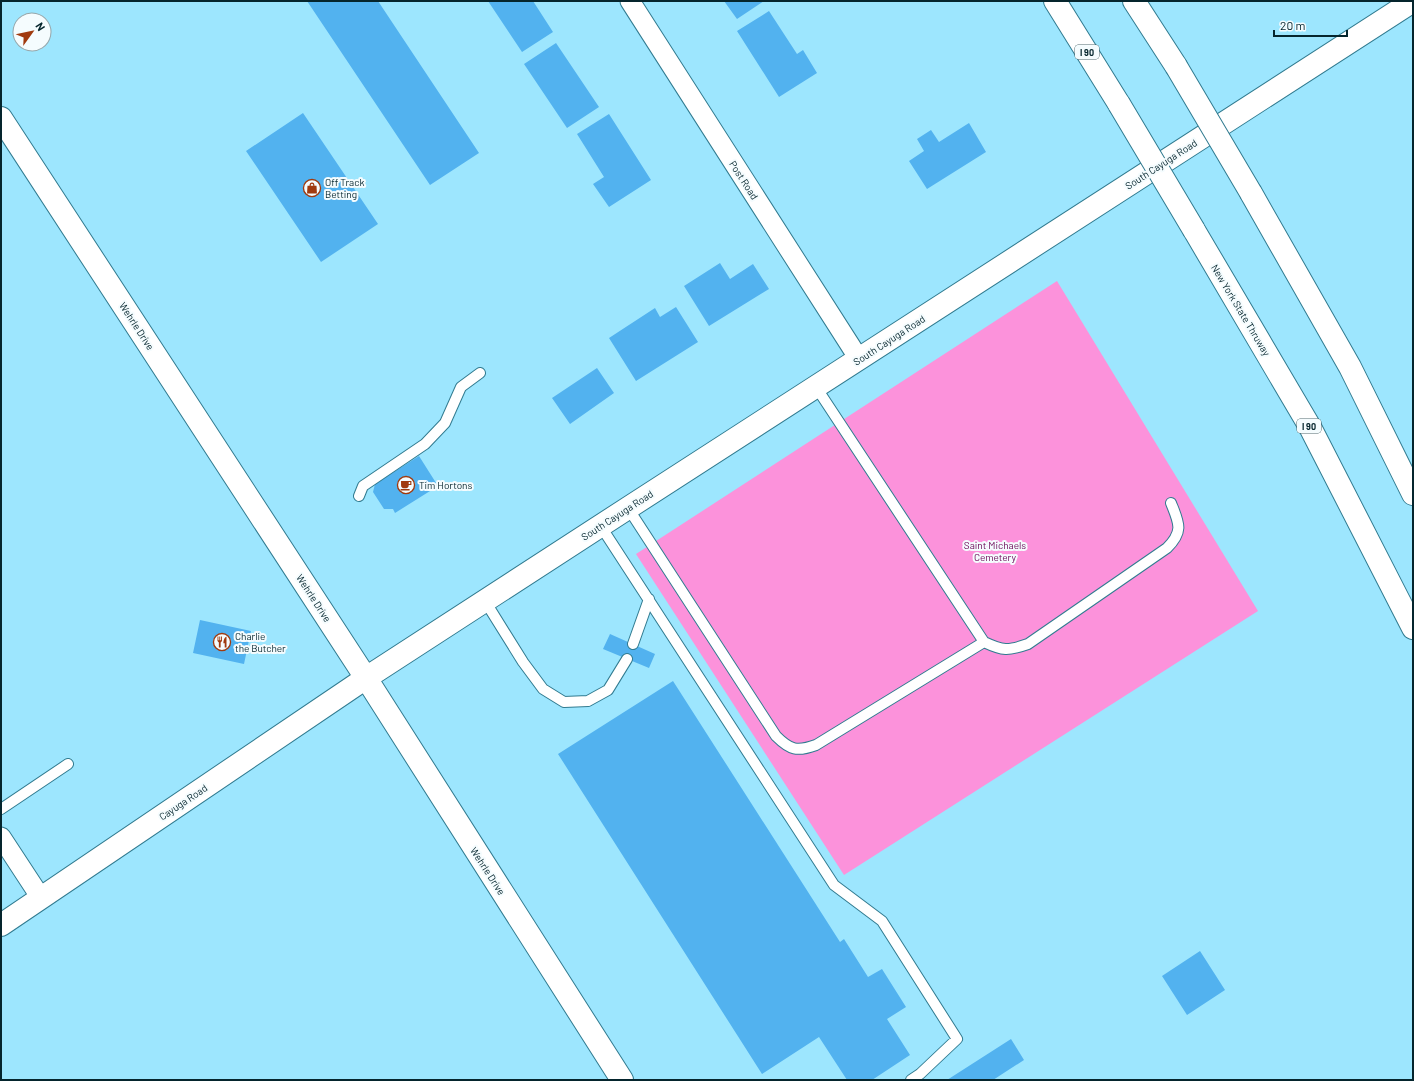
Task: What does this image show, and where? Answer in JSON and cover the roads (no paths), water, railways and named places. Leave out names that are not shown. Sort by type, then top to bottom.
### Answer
[{"type":"main road","name":"New York State Thruway","points":[[1055,1],[1119,104],[1310,427],[1413,628]]},
{"type":"main road","points":[[1134,1],[1176,66],[1251,192],[1350,367],[1413,494]]},
{"type":"main road","name":"South Cayuga Road","points":[[366,678],[600,525],[1413,1]]},
{"type":"main road","name":"Wehrle Drive","points":[[1,118],[366,678],[622,1080]]},
{"type":"main road","name":"Cayuga Road","points":[[1,925],[366,678]]},
{"type":"street","name":"Post Road","points":[[630,1],[859,359]]},
{"type":"street","points":[[1,837],[41,898]]},
{"type":"lane","points":[[359,496],[363,486],[425,444],[445,423],[460,387],[480,373]]},
{"type":"lane","points":[[816,387],[984,642],[996,648],[1010,650],[1028,644],[1167,548],[1176,540],[1179,530],[1178,520],[1171,503]]},
{"type":"lane","points":[[628,508],[776,736],[785,745],[796,749],[805,749],[816,745],[984,642]]},
{"type":"lane","points":[[600,525],[834,885],[882,921],[957,1039],[920,1074],[911,1080]]},
{"type":"lane","points":[[633,644],[649,599]]},
{"type":"lane","points":[[485,601],[523,662],[543,689],[564,702],[588,701],[608,690],[627,659]]},
{"type":"lane","points":[[1,809],[68,764]]},
{"type":"place","name":"Off Track Betting","points":[[312,188]]},
{"type":"place","name":"Tim Hortons","points":[[406,485]]},
{"type":"place","name":"Charlie the Butcher","points":[[222,642]]},
{"type":"park label","name":"Saint Michaels Cemetery","points":[[995,550]]}]
